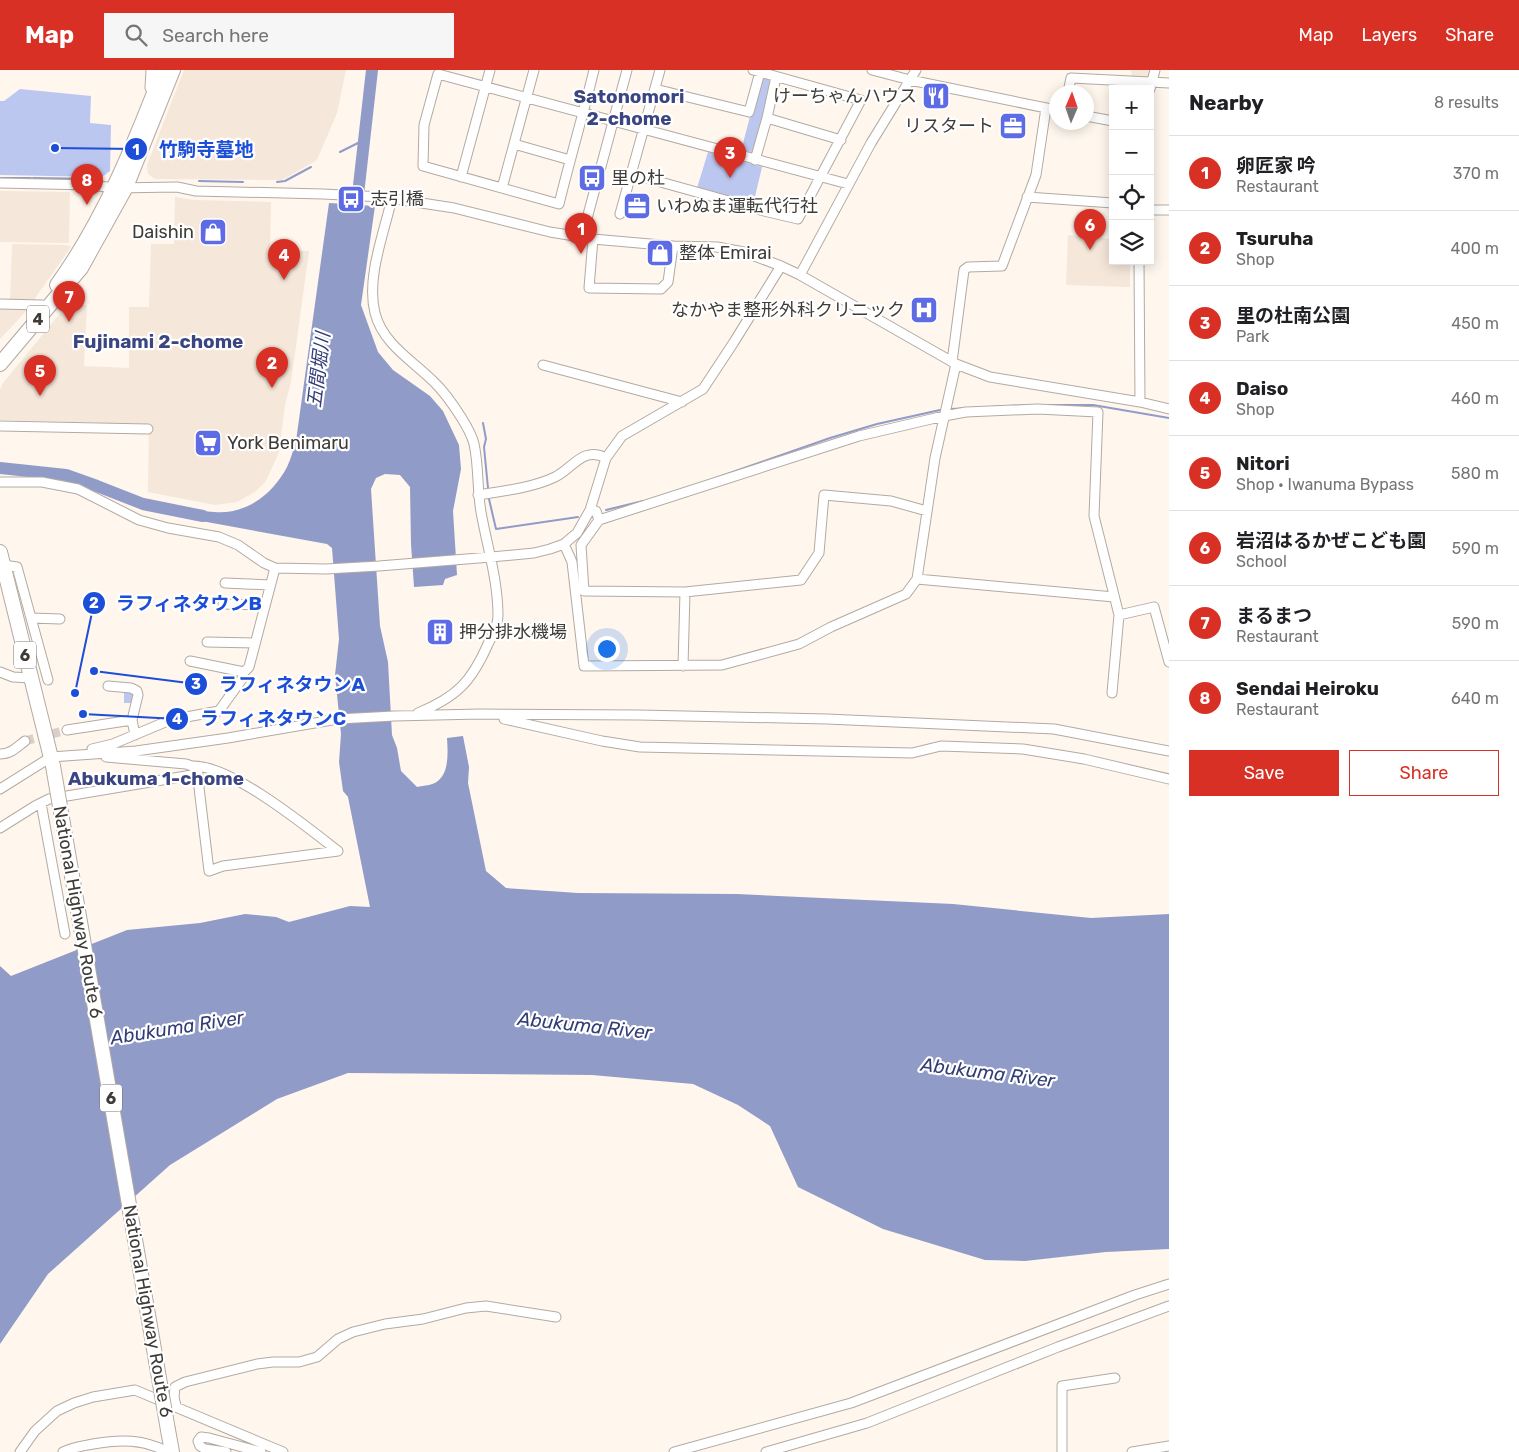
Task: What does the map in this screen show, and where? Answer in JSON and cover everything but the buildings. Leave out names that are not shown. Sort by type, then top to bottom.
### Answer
[{"type":"highway","name":"4","points":[[0,352],[42,305],[120,188],[163,70]]},
{"type":"highway","name":"4","points":[[0,364],[76,274],[120,188],[173,70]]},
{"type":"highway","points":[[0,376],[47,320],[76,274]]},
{"type":"highway","name":"National Highway Route 6","points":[[2,559],[52,761],[168,1430],[170,1452]]},
{"type":"street","points":[[151,70],[150,88],[154,93]]},
{"type":"street","points":[[462,177],[490,70]]},
{"type":"street","points":[[502,188],[534,70]]},
{"type":"street","points":[[582,237],[627,70]]},
{"type":"street","points":[[620,214],[660,70]]},
{"type":"street","points":[[800,275],[871,143],[916,70]]},
{"type":"street","points":[[1127,70],[1128,80]]},
{"type":"street","points":[[1151,85],[1155,70]]},
{"type":"street","points":[[591,71],[582,113],[559,204],[423,166],[424,125],[438,74],[582,113],[613,122],[754,160],[848,184]]},
{"type":"street","points":[[632,174],[764,212],[798,219],[861,100],[756,71],[749,112],[655,89]]},
{"type":"street","points":[[878,71],[910,80],[1049,109]]},
{"type":"street","points":[[754,160],[767,118],[776,77]]},
{"type":"street","points":[[1070,85],[1071,78],[1128,80],[1151,85],[1169,83]]},
{"type":"street","points":[[564,544],[572,562],[584,666],[722,665],[799,644],[831,627],[906,594],[918,579],[935,458],[954,363],[964,270],[968,267],[1002,266],[1036,175],[1046,108]]},
{"type":"street","points":[[1094,117],[1109,120]]},
{"type":"street","points":[[767,118],[841,140]]},
{"type":"street","points":[[514,144],[570,160]]},
{"type":"street","points":[[0,183],[90,185],[120,188],[177,188],[196,191],[323,194],[388,198],[454,208],[550,232],[593,240],[731,249],[760,257],[800,275],[954,363],[990,377],[1140,402],[1169,409]]},
{"type":"street","points":[[1027,197],[1109,203]]},
{"type":"street","points":[[388,198],[374,272],[373,295],[376,314],[380,326],[393,345],[436,384],[461,416],[469,431],[474,444],[478,495],[498,618],[474,673],[460,690],[440,704],[414,715]]},
{"type":"street","points":[[1154,210],[1169,210]]},
{"type":"street","points":[[593,240],[589,288],[661,289],[668,282],[673,246]]},
{"type":"street","points":[[1140,265],[1140,402]]},
{"type":"street","points":[[0,482],[42,482],[78,489],[139,520],[168,528],[219,537],[232,542],[275,568],[326,569],[379,566],[534,553],[564,544],[577,533],[590,510],[606,458],[622,436],[703,388],[781,266]]},
{"type":"street","points":[[0,304],[42,305]]},
{"type":"street","points":[[543,365],[682,402]]},
{"type":"street","points":[[927,511],[891,502],[824,495],[819,552],[801,580],[685,592],[584,591],[581,545],[599,520],[859,436],[944,416],[966,412],[1037,409],[1098,412],[1094,516],[1119,615],[1112,693]]},
{"type":"street","points":[[0,426],[148,429]]},
{"type":"street","points":[[478,495],[527,486],[555,477],[586,454],[598,454],[606,458]]},
{"type":"street","points":[[590,510],[596,511],[599,520]]},
{"type":"street","points":[[2,559],[17,568],[48,680]]},
{"type":"street","points":[[0,790],[52,761],[113,744],[170,720],[219,712],[249,667],[275,568]]},
{"type":"street","points":[[918,579],[1114,597]]},
{"type":"street","points":[[225,583],[270,585]]},
{"type":"street","points":[[682,666],[685,592]]},
{"type":"street","points":[[223,604],[265,605]]},
{"type":"street","points":[[1119,615],[1154,607],[1169,662]]},
{"type":"street","points":[[31,618],[60,619]]},
{"type":"street","points":[[207,642],[255,643]]},
{"type":"street","points":[[190,661],[244,672]]},
{"type":"street","points":[[0,672],[20,679],[31,678]]},
{"type":"street","points":[[108,686],[131,688],[138,691],[132,720],[135,735]]},
{"type":"street","points":[[480,714],[602,741],[640,747],[912,753],[941,746],[1023,749],[1084,758],[1169,779]]},
{"type":"street","points":[[74,755],[136,751],[338,720],[414,715],[480,714],[640,715],[1054,729],[1169,751]]},
{"type":"street","points":[[67,730],[132,720]]},
{"type":"street","points":[[0,754],[6,754],[14,750],[25,741]]},
{"type":"street","points":[[74,755],[186,764],[217,770],[278,804],[338,851],[223,866],[209,870],[198,774],[192,766]]},
{"type":"street","points":[[0,828],[49,800],[198,774]]},
{"type":"street","points":[[42,803],[66,934]]},
{"type":"street","points":[[674,1452],[851,1403],[1135,1295],[1169,1284]]},
{"type":"street","points":[[176,1406],[174,1397],[175,1387],[185,1382],[257,1364],[299,1362],[317,1357],[338,1339],[367,1328],[423,1319],[466,1308],[486,1306],[556,1317]]},
{"type":"street","points":[[766,1452],[867,1422],[1058,1347],[1169,1306]]},
{"type":"street","points":[[1062,1452],[1062,1386],[1115,1378]]},
{"type":"street","points":[[20,1452],[35,1431],[57,1411],[93,1397],[135,1390],[219,1426],[261,1441],[283,1452]]},
{"type":"street","points":[[226,1452],[205,1449],[200,1446],[198,1441],[201,1437],[209,1438],[261,1452]]},
{"type":"street","points":[[66,1451],[92,1444],[124,1440],[149,1443],[170,1452]]},
{"type":"street","points":[[1132,1452],[1169,1446]]},
{"type":"shaded area","points":[[184,70],[346,70],[337,113],[317,160],[282,180],[155,179],[148,174],[147,165]]},
{"type":"shaded area","points":[[762,70],[775,70],[753,152],[741,151]]},
{"type":"shaded area","points":[[1131,70],[1151,70],[1149,78],[1132,77]]},
{"type":"shaded area","points":[[20,89],[91,96],[90,123],[111,125],[110,171],[102,177],[0,175],[0,101],[4,101]]},
{"type":"shaded area","points":[[708,152],[762,167],[753,205],[697,188]]},
{"type":"shaded area","points":[[0,191],[70,192],[69,243],[0,242]]},
{"type":"shaded area","points":[[175,197],[194,200],[271,202],[270,250],[309,251],[291,382],[285,405],[279,452],[266,481],[255,492],[237,502],[215,505],[148,492],[149,424],[0,420],[0,390],[3,383],[67,305],[87,305],[84,366],[129,368],[129,307],[149,307],[151,244],[174,244]]},
{"type":"shaded area","points":[[1068,235],[1109,239],[1109,265],[1130,265],[1130,287],[1066,285]]},
{"type":"shaded area","points":[[12,244],[67,245],[71,247],[33,301],[10,301]]},
{"type":"shaded area","points":[[0,305],[31,306],[0,339]]},
{"type":"shaded area","points":[[124,692],[131,692],[134,695],[132,703],[124,703]]},
{"type":"water","name":"Abukuma River","points":[[329,203],[375,206],[361,305],[378,352],[393,370],[430,396],[443,411],[459,445],[461,469],[453,511],[457,575],[445,579],[443,585],[414,587],[410,487],[400,475],[385,474],[376,478],[371,489],[380,626],[388,662],[392,735],[397,748],[401,771],[417,787],[436,782],[441,778],[446,766],[447,738],[463,736],[469,767],[468,783],[486,871],[506,888],[578,893],[737,894],[953,904],[1091,918],[1169,914],[1169,1249],[1106,1252],[1025,1261],[985,1260],[883,1229],[798,1187],[770,1126],[738,1105],[693,1084],[592,1075],[348,1073],[277,1099],[170,1165],[48,1274],[0,1344],[0,966],[11,976],[127,930],[200,923],[245,914],[276,917],[289,922],[350,906],[370,907],[348,797],[343,791],[339,762],[341,734],[335,675],[339,639],[332,548],[327,544],[185,518],[187,508],[211,512],[226,512],[237,510],[257,501],[274,486],[288,464],[296,441]]},
{"type":"waterway","name":"五間堀川","points":[[355,221],[372,70]]},
{"type":"waterway","points":[[340,152],[364,140]]},
{"type":"waterway","points":[[277,182],[285,181],[311,167]]},
{"type":"waterway","points":[[0,178],[31,178]]},
{"type":"waterway","points":[[33,178],[101,179]]},
{"type":"waterway","points":[[199,181],[243,182]]},
{"type":"waterway","points":[[951,409],[1029,405]]},
{"type":"waterway","points":[[1043,405],[1093,405],[1169,418]]},
{"type":"waterway","points":[[707,481],[830,438],[877,424],[940,410]]},
{"type":"waterway","points":[[483,423],[486,439],[484,447],[488,488]]},
{"type":"waterway","name":"五間堀川","points":[[0,468],[66,475],[143,504],[203,516]]},
{"type":"waterway","points":[[489,499],[496,529],[578,517]]},
{"type":"waterway","points":[[606,510],[643,501]]},
{"type":"tunnel","points":[[25,741],[67,730]]},
{"type":"place","name":"けーちゃんハウス","points":[[936,96]]},
{"type":"place","name":"リスタート","points":[[1013,126]]},
{"type":"place","name":"竹駒寺墓地","points":[[55,148]]},
{"type":"place","name":"里の杜","points":[[592,178]]},
{"type":"place","name":"里の杜南公園","points":[[730,178]]},
{"type":"place","name":"志引橋","points":[[351,199]]},
{"type":"place","name":"Sendai Heiroku","points":[[87,205]]},
{"type":"place","name":"いわぬま運転代行社","points":[[637,206]]},
{"type":"place","name":"Daishin","points":[[213,232]]},
{"type":"place","name":"岩沼はるかぜこども園","points":[[1090,250]]},
{"type":"place","name":"整体 Emirai","points":[[660,253]]},
{"type":"place","name":"卵匠家 吟","points":[[581,254]]},
{"type":"place","name":"Daiso","points":[[284,280]]},
{"type":"place","name":"なかやま整形外科クリニック","points":[[924,310]]},
{"type":"place","name":"まるまつ","points":[[69,322]]},
{"type":"place","name":"Tsuruha","points":[[272,388]]},
{"type":"place","name":"Nitori","points":[[40,396]]},
{"type":"place","name":"York Benimaru","points":[[208,443]]},
{"type":"place","name":"押分排水機場","points":[[440,632]]},
{"type":"place","name":"ラフィネタウンA","points":[[94,671]]},
{"type":"place","name":"ラフィネタウンB","points":[[75,693]]},
{"type":"place","name":"ラフィネタウンC","points":[[83,714]]},
{"type":"district","name":"Satonomori 2-chome","points":[[629,107]]},
{"type":"district","name":"Fujinami 2-chome","points":[[158,341]]},
{"type":"district","name":"Abukuma 1-chome","points":[[156,778]]}]
